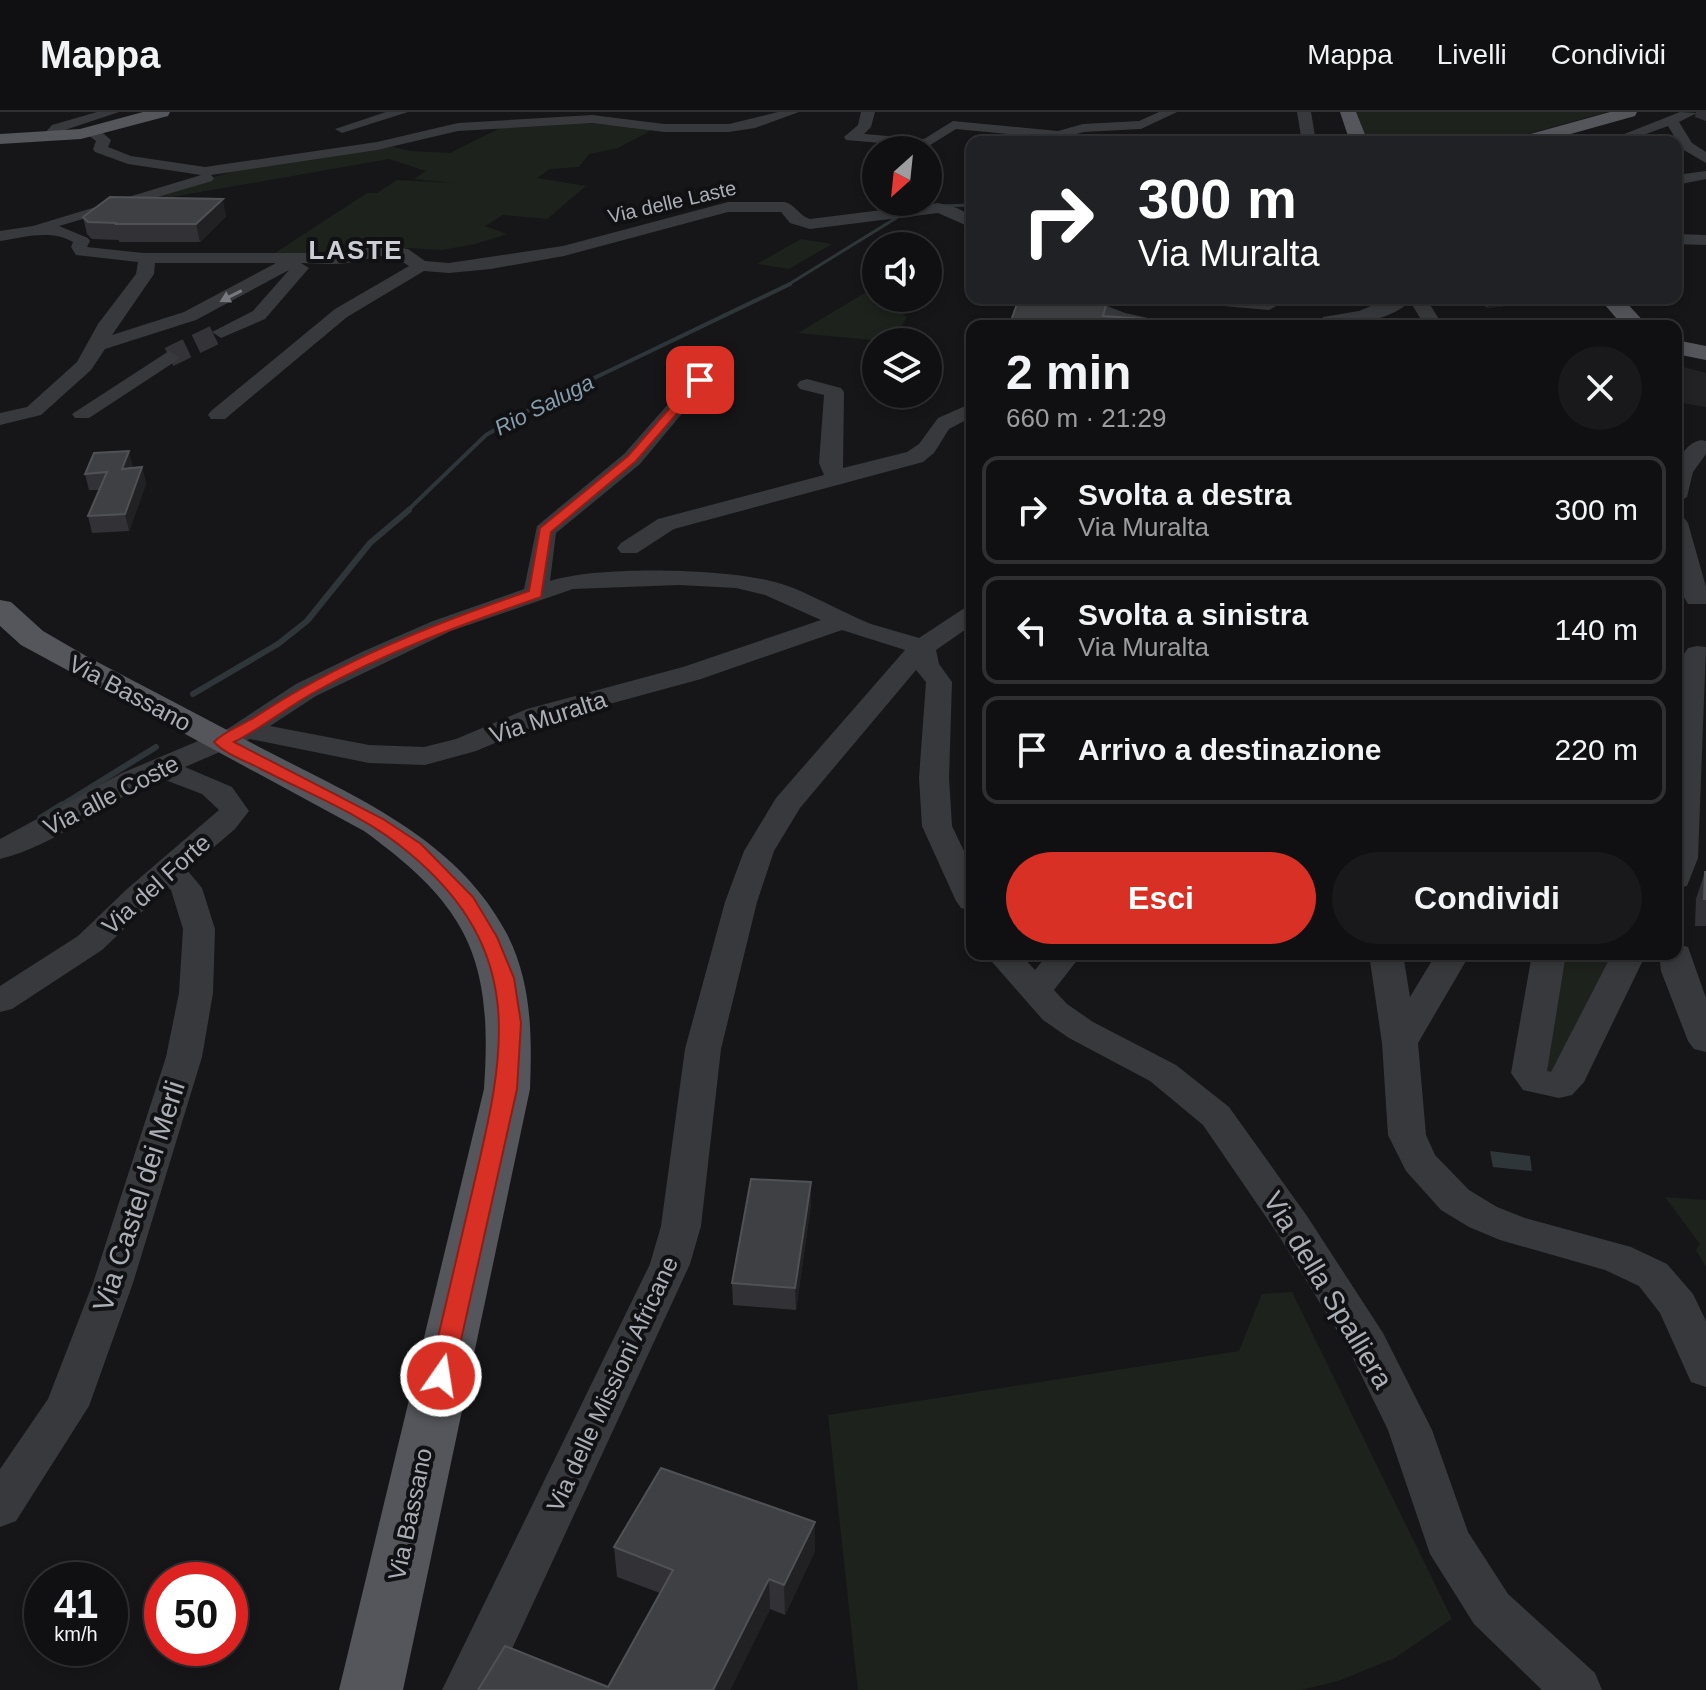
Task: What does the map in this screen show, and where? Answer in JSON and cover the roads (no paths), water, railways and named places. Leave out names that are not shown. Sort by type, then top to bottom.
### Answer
[{"type":"main road","points":[[0,139],[93,132],[162,112]]},
{"type":"main road","points":[[1348,112],[1357,136]]},
{"type":"main road","points":[[1547,136],[1629,112]]},
{"type":"main road","points":[[1616,304],[1630,320]]},
{"type":"main road","points":[[1682,349],[1706,353]]},
{"type":"main road","name":"Via Bassano","points":[[0,609],[32,638],[112,684],[234,736],[414,848],[466,901],[488,937],[504,978],[511,1023],[507,1089],[371,1690]]},
{"type":"street","points":[[448,120],[592,119],[664,128],[729,128],[792,112]]},
{"type":"street","points":[[1076,119],[1084,114],[1107,112]]},
{"type":"street","points":[[867,118],[851,137],[927,143],[953,125],[1002,136],[1058,135],[1094,127],[1140,125],[1170,112]]},
{"type":"street","points":[[1304,112],[1308,136]]},
{"type":"street","points":[[48,137],[57,128],[108,113]]},
{"type":"street","points":[[1628,136],[1690,113]]},
{"type":"street","points":[[102,150],[118,158],[194,171],[377,146],[512,118]]},
{"type":"street","points":[[1672,121],[1681,136]]},
{"type":"street","points":[[93,132],[104,139],[102,150]]},
{"type":"street","points":[[163,167],[254,155],[335,137]]},
{"type":"street","points":[[1682,138],[1687,146],[1706,161]]},
{"type":"street","points":[[102,150],[122,144],[206,158]]},
{"type":"street","points":[[1682,163],[1706,161]]},
{"type":"street","points":[[22,233],[252,165]]},
{"type":"street","points":[[1682,179],[1706,175]]},
{"type":"street","name":"Via delle Laste","points":[[0,236],[64,233],[82,241],[79,247],[82,251],[147,258],[346,258],[369,250],[391,250],[421,266],[460,267],[520,260],[736,206],[785,207],[796,220],[810,224],[938,208],[966,220]]},
{"type":"street","points":[[1682,239],[1706,240]]},
{"type":"street","points":[[98,345],[190,316],[304,257]]},
{"type":"street","points":[[221,332],[259,315],[304,257]]},
{"type":"street","points":[[0,419],[34,411],[84,366],[107,324],[145,274],[147,258]]},
{"type":"street","points":[[218,415],[341,313],[421,266]]},
{"type":"street","points":[[1086,304],[1130,320]]},
{"type":"street","points":[[1343,320],[1357,319],[1393,304]]},
{"type":"street","points":[[1410,304],[1428,320]]},
{"type":"street","points":[[82,414],[169,357]]},
{"type":"street","points":[[536,594],[545,531],[632,459],[700,380]]},
{"type":"street","points":[[807,385],[834,392],[830,463],[834,473],[839,475],[851,476],[916,457],[928,449],[942,425],[966,412]]},
{"type":"street","points":[[1682,443],[1704,446]]},
{"type":"street","points":[[1682,472],[1704,446]]},
{"type":"street","points":[[629,548],[666,524],[830,481],[839,475]]},
{"type":"street","points":[[1682,548],[1693,601]]},
{"type":"street","points":[[112,684],[141,688],[218,723],[251,721],[407,641],[536,594],[589,579],[726,580],[773,589],[843,621],[922,647],[926,665],[939,682],[934,778],[937,826],[966,888]]},
{"type":"street","name":"Via delle Missioni Africane","points":[[467,1690],[670,1264],[681,1226],[703,1049],[741,902],[759,851],[787,804],[922,647],[966,618]]},
{"type":"street","name":"Via Muralta","points":[[234,736],[369,754],[425,756],[466,745],[537,715],[692,673],[843,621]]},
{"type":"street","points":[[1682,861],[1684,690],[1697,654],[1706,655]]},
{"type":"street","points":[[234,736],[278,707]]},
{"type":"street","name":"Via alle Coste","points":[[0,850],[161,766],[234,736]]},
{"type":"street","name":"Via del Forte","points":[[0,1001],[90,943],[234,811],[230,800],[218,791],[178,777],[161,766]]},
{"type":"street","name":"Via Castel dei Merli","points":[[0,1507],[67,1406],[113,1283],[184,1057],[196,993],[199,929],[186,888],[170,869]]},
{"type":"street","points":[[1682,885],[1706,887]]},
{"type":"street","name":"Via della Spalliera","points":[[1008,960],[1055,1012],[1081,1030],[1163,1073],[1216,1116],[1293,1226],[1368,1345],[1410,1430],[1447,1540],[1491,1609],[1577,1690]]},
{"type":"street","points":[[1036,991],[1060,960]]},
{"type":"street","points":[[1387,960],[1400,1043],[1407,1135],[1419,1162],[1455,1200],[1483,1217],[1514,1230],[1617,1258],[1653,1275],[1678,1305],[1706,1370]]},
{"type":"street","points":[[1400,1043],[1449,960]]},
{"type":"street","points":[[1548,960],[1529,1073],[1536,1081],[1559,1086],[1571,1074],[1588,1032],[1626,960]]},
{"type":"street","points":[[1677,960],[1678,971],[1706,1041]]},
{"type":"waterway","name":"Rio Saluga","points":[[942,206],[966,205]]},
{"type":"waterway","name":"Rio Saluga","points":[[787,286],[899,216]]},
{"type":"waterway","name":"Rio Saluga","points":[[406,512],[486,435],[536,406],[787,286]]},
{"type":"waterway","name":"Rio Saluga","points":[[193,694],[278,644],[307,621],[370,543],[409,510]]},
{"type":"waterway","name":"Rio Saluga","points":[[59,807],[156,747]]},
{"type":"waterway","name":"Rio Saluga","points":[[41,818],[62,805]]},
{"type":"tunnel","points":[[169,357],[221,332]]},
{"type":"district","name":"LASTE","points":[[356,250]]}]
